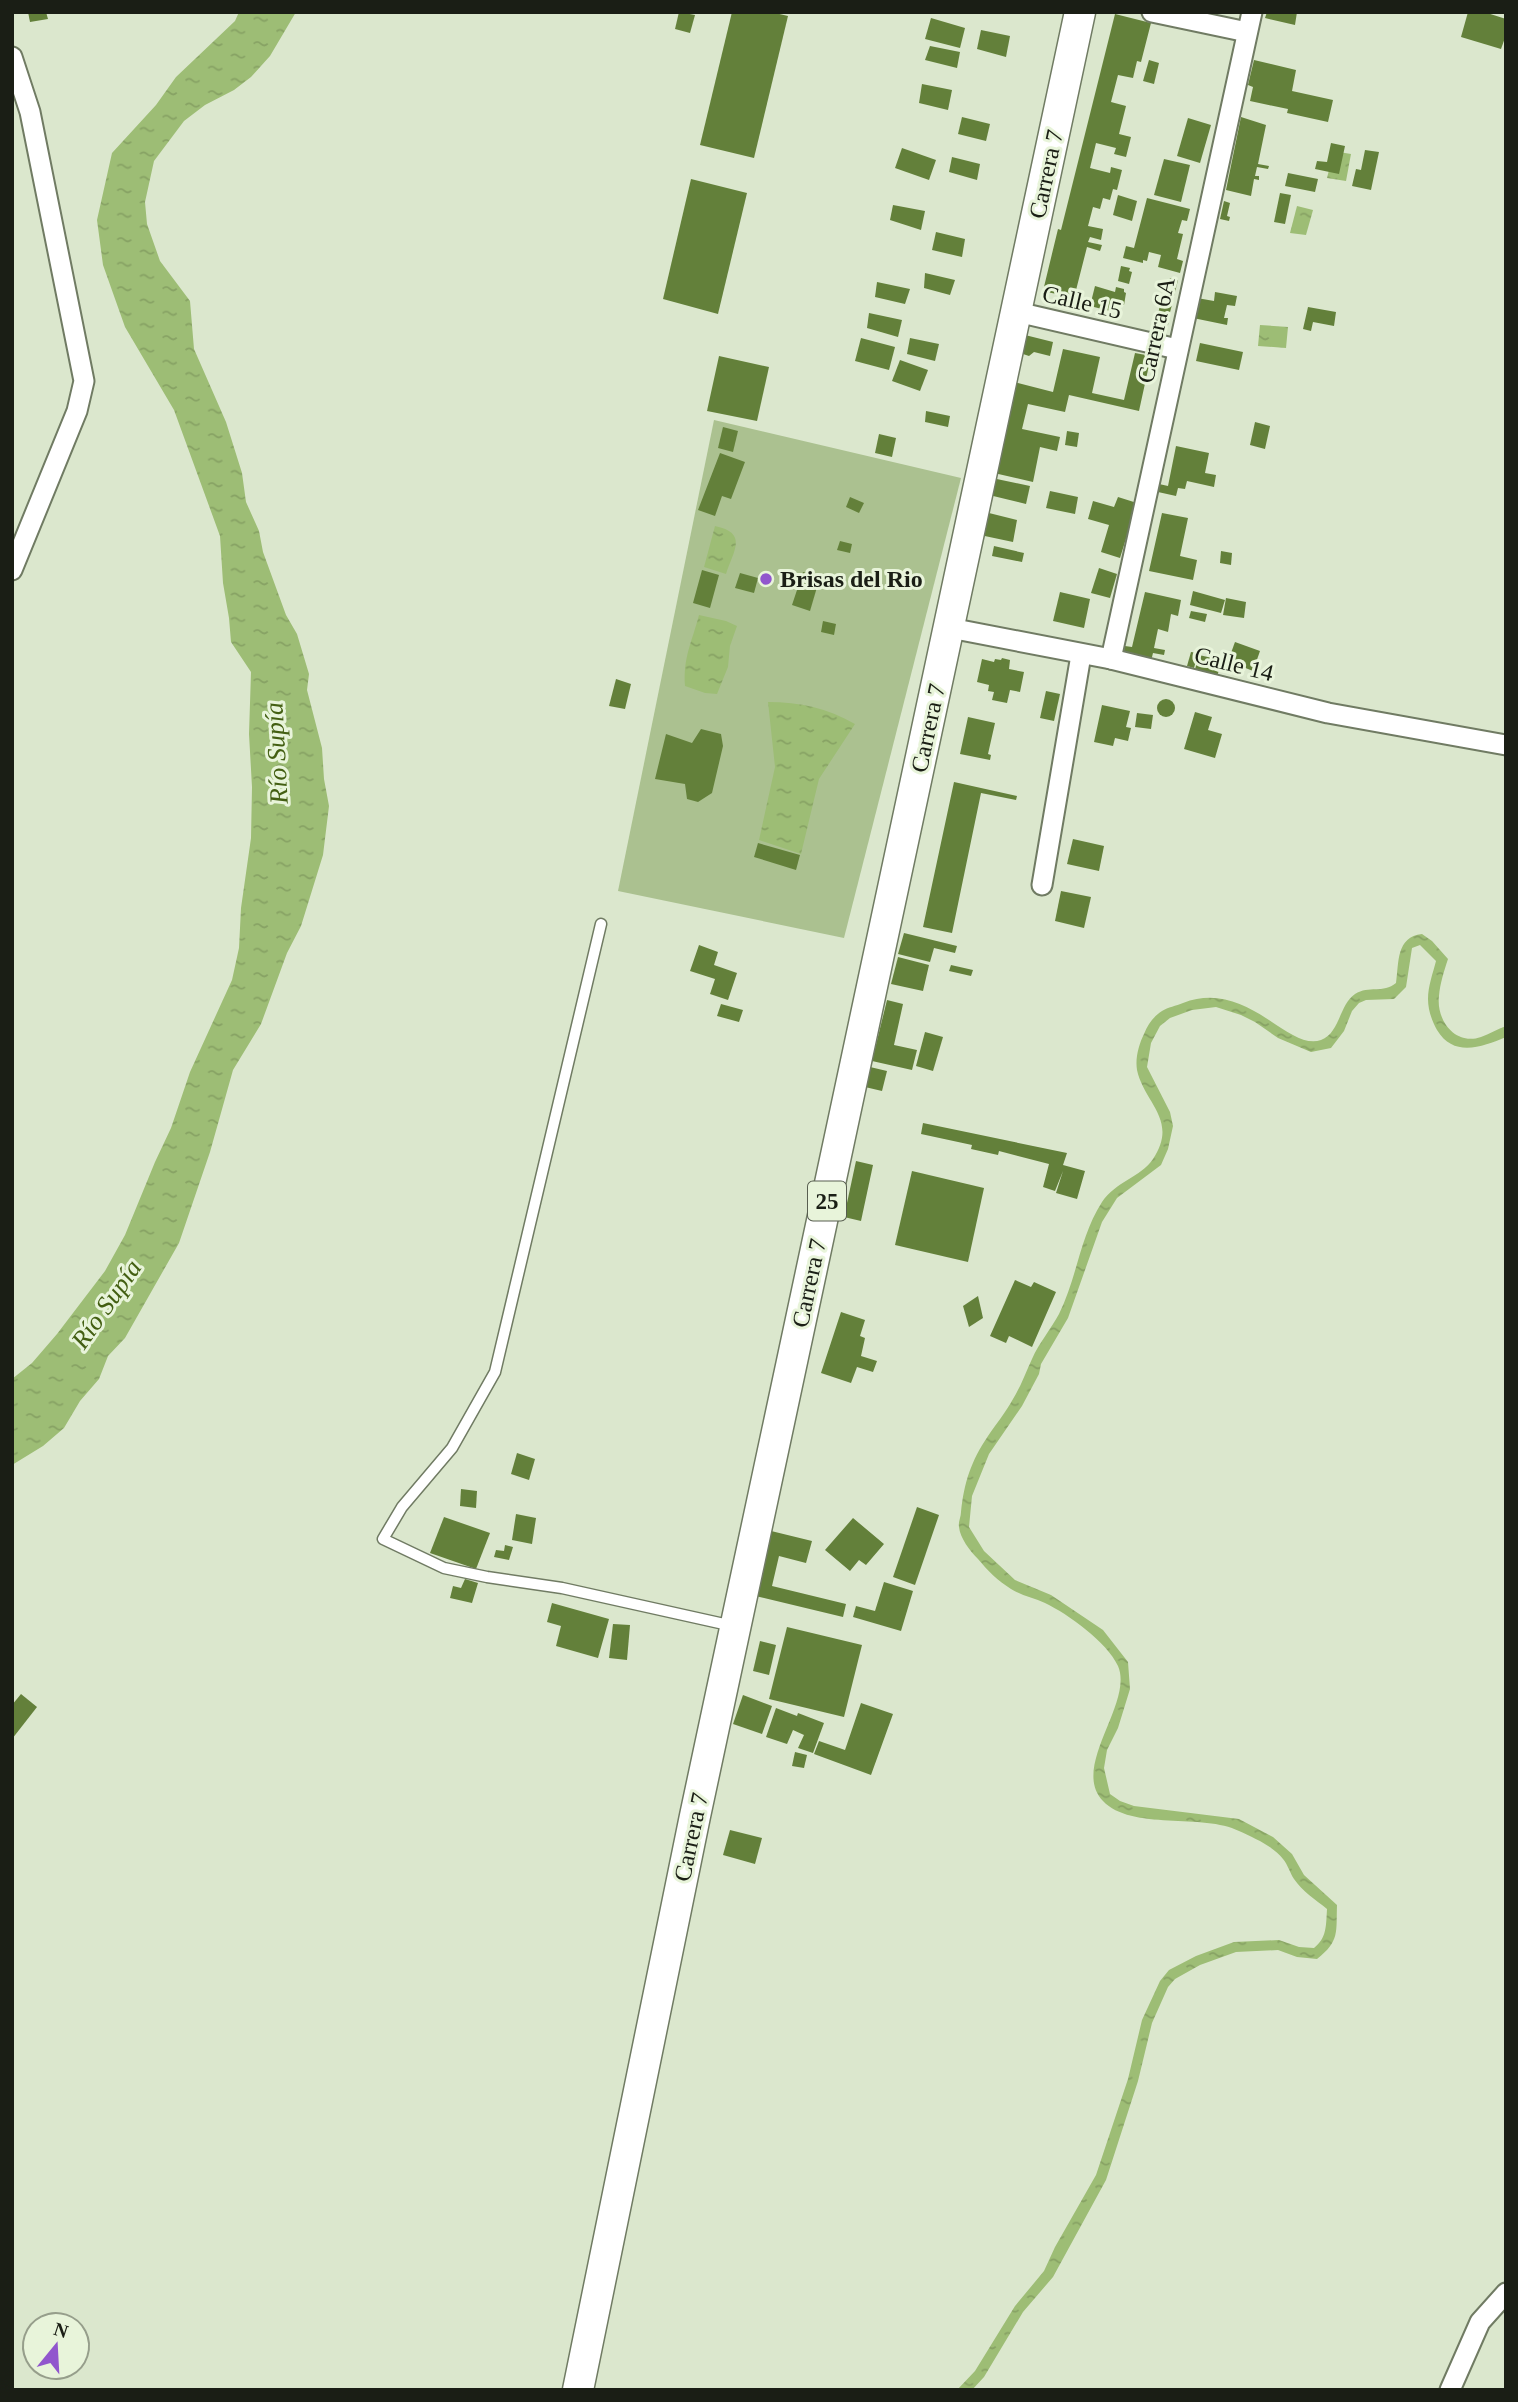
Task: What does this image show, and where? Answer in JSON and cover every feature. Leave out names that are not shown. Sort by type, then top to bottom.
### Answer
[{"type":"main road","name":"Carrera 7","points":[[578,2390],[735,1626],[1080,12]]},
{"type":"street","points":[[1152,12],[1247,33]]},
{"type":"street","name":"Carrera 6A","points":[[1111,659],[1252,12]]},
{"type":"street","points":[[12,57],[30,112],[84,381],[77,411],[12,570]]},
{"type":"street","name":"Calle 15","points":[[1017,312],[1177,349]]},
{"type":"street","name":"Calle 14","points":[[950,628],[1111,659],[1328,713],[1506,745]]},
{"type":"street","points":[[1042,885],[1081,655]]},
{"type":"street","points":[[1450,2390],[1480,2322],[1506,2293]]},
{"type":"lane","points":[[601,924],[495,1372],[452,1448],[402,1507],[383,1539],[444,1568],[562,1588],[735,1626]]},
{"type":"shaded area","points":[[714,420],[961,478],[844,938],[618,891]]},
{"type":"water","name":"Río Supía","points":[[239,12],[296,12],[270,56],[251,77],[184,121],[154,161],[145,202],[147,224],[160,261],[190,301],[194,349],[226,422],[242,473],[246,502],[259,531],[263,552],[286,615],[297,634],[309,674],[307,690],[322,748],[329,806],[323,855],[301,926],[287,953],[261,1024],[233,1070],[210,1152],[179,1243],[125,1338],[108,1356],[99,1379],[80,1401],[64,1428],[43,1446],[12,1465],[12,1379],[32,1363],[57,1334],[105,1271],[125,1235],[171,1128],[190,1072],[232,980],[239,948],[241,908],[251,838],[251,672],[231,642],[220,536],[174,410],[125,327],[103,265],[97,220],[112,153],[156,105],[176,77],[235,21]]},
{"type":"water","points":[[1339,152],[1351,154],[1346,181],[1327,178],[1330,166]]},
{"type":"water","points":[[1297,206],[1313,210],[1306,235],[1290,233]]},
{"type":"water","points":[[1260,325],[1288,327],[1286,348],[1258,346]]},
{"type":"water","points":[[715,526],[732,533],[735,538],[735,550],[726,574],[704,567]]},
{"type":"water","points":[[699,615],[737,626],[730,646],[728,667],[717,694],[685,686],[687,658]]},
{"type":"water","points":[[768,702],[813,707],[855,724],[819,779],[801,854],[759,840],[775,767]]},
{"type":"water","points":[[1422,934],[1448,959],[1440,987],[1439,1005],[1449,1029],[1463,1038],[1472,1039],[1506,1026],[1506,1037],[1469,1048],[1460,1047],[1444,1039],[1433,1023],[1428,1003],[1436,961],[1420,945],[1412,948],[1406,987],[1394,999],[1366,1000],[1359,1003],[1331,1048],[1311,1052],[1278,1038],[1241,1015],[1216,1007],[1192,1010],[1170,1018],[1160,1026],[1151,1043],[1147,1067],[1170,1112],[1173,1126],[1168,1149],[1161,1165],[1117,1198],[1102,1222],[1068,1318],[1041,1364],[1039,1374],[1022,1406],[989,1454],[972,1496],[969,1527],[984,1551],[1015,1580],[1051,1595],[1103,1630],[1128,1662],[1130,1689],[1118,1728],[1107,1750],[1104,1768],[1110,1794],[1134,1806],[1239,1819],[1273,1837],[1292,1854],[1304,1875],[1337,1905],[1333,1941],[1317,1959],[1297,1957],[1278,1950],[1236,1952],[1200,1965],[1175,1979],[1168,1987],[1152,2023],[1138,2081],[1106,2180],[1053,2277],[1023,2312],[984,2377],[972,2390],[957,2390],[975,2371],[1015,2306],[1044,2271],[1096,2175],[1128,2079],[1142,2020],[1160,1981],[1169,1970],[1196,1956],[1234,1942],[1279,1940],[1299,1947],[1314,1948],[1324,1935],[1327,1909],[1297,1883],[1279,1854],[1251,1836],[1207,1823],[1131,1816],[1115,1810],[1103,1801],[1095,1787],[1094,1771],[1097,1753],[1118,1698],[1121,1681],[1118,1666],[1105,1648],[1075,1621],[1041,1601],[1006,1586],[969,1548],[961,1536],[959,1525],[969,1472],[1059,1314],[1083,1243],[1102,1202],[1114,1189],[1148,1165],[1160,1145],[1161,1122],[1137,1070],[1141,1042],[1156,1015],[1183,1003],[1206,998],[1227,1000],[1246,1007],[1295,1036],[1308,1041],[1321,1040],[1332,1031],[1355,994],[1386,988],[1396,983],[1403,945],[1407,940]]},
{"type":"building","points":[[28,12],[46,12],[48,19],[30,22]]},
{"type":"building","points":[[679,12],[695,15],[690,33],[675,29]]},
{"type":"building","points":[[732,12],[771,12],[788,16],[754,158],[700,145]]},
{"type":"building","points":[[1267,12],[1297,12],[1295,25],[1265,18]]},
{"type":"building","points":[[1468,12],[1484,12],[1506,19],[1506,35],[1501,49],[1461,37]]},
{"type":"building","points":[[1115,14],[1151,23],[1141,62],[1137,61],[1133,78],[1118,75],[1111,102],[1126,106],[1119,134],[1131,137],[1126,157],[1114,154],[1116,148],[1096,143],[1090,168],[1110,173],[1111,167],[1122,170],[1117,190],[1113,189],[1110,200],[1103,198],[1100,209],[1093,207],[1088,226],[1103,229],[1101,240],[1090,237],[1088,242],[1102,245],[1100,251],[1087,247],[1074,298],[1043,291]]},
{"type":"building","points":[[931,18],[965,28],[960,48],[925,39]]},
{"type":"building","points":[[981,30],[1010,36],[1006,57],[977,49]]},
{"type":"building","points":[[930,46],[960,52],[957,68],[925,60]]},
{"type":"building","points":[[1149,60],[1159,63],[1154,84],[1143,81]]},
{"type":"building","points":[[1254,60],[1296,70],[1292,91],[1333,100],[1328,122],[1287,113],[1288,109],[1250,101],[1253,87],[1248,85]]},
{"type":"building","points":[[922,84],[952,90],[948,110],[919,103]]},
{"type":"building","points":[[962,117],[990,124],[986,141],[958,134]]},
{"type":"building","points":[[1241,117],[1266,125],[1258,164],[1269,166],[1268,169],[1257,167],[1255,176],[1259,176],[1259,180],[1254,179],[1251,196],[1226,190]]},
{"type":"building","points":[[1188,118],[1211,125],[1200,163],[1177,156]]},
{"type":"building","points":[[1331,143],[1345,146],[1339,174],[1315,169],[1317,161],[1327,162]]},
{"type":"building","points":[[902,148],[936,160],[929,180],[895,168]]},
{"type":"building","points":[[1365,150],[1379,152],[1371,190],[1352,186],[1356,169],[1361,170]]},
{"type":"building","points":[[952,157],[980,164],[977,180],[949,172]]},
{"type":"building","points":[[1164,159],[1190,165],[1181,202],[1154,195]]},
{"type":"building","points":[[1288,173],[1318,179],[1315,192],[1285,186]]},
{"type":"building","points":[[691,179],[747,193],[718,314],[663,299]]},
{"type":"building","points":[[1280,193],[1291,195],[1285,224],[1274,222]]},
{"type":"building","points":[[1118,195],[1137,201],[1132,221],[1113,215]]},
{"type":"building","points":[[1147,198],[1190,209],[1187,221],[1182,220],[1178,233],[1183,234],[1177,259],[1183,261],[1180,273],[1158,267],[1161,255],[1149,252],[1147,261],[1143,260],[1143,263],[1123,258],[1126,246],[1134,248]]},
{"type":"building","points":[[1224,201],[1230,203],[1227,216],[1230,217],[1229,221],[1220,219]]},
{"type":"building","points":[[893,205],[925,211],[921,230],[890,220]]},
{"type":"building","points":[[936,232],[965,239],[962,257],[932,250]]},
{"type":"building","points":[[1121,266],[1130,268],[1129,271],[1132,272],[1129,284],[1118,281]]},
{"type":"building","points":[[925,273],[955,280],[950,295],[924,288]]},
{"type":"building","points":[[1170,278],[1178,280],[1174,296],[1163,293],[1166,281]]},
{"type":"building","points":[[877,282],[910,289],[905,304],[875,297]]},
{"type":"building","points":[[1095,286],[1115,292],[1116,287],[1124,289],[1124,305],[1112,302],[1110,311],[1090,306]]},
{"type":"building","points":[[1215,292],[1237,296],[1235,306],[1227,305],[1224,318],[1228,318],[1227,325],[1193,318],[1197,298],[1214,301]]},
{"type":"building","points":[[1165,299],[1173,301],[1169,316],[1158,314],[1161,301],[1164,302]]},
{"type":"building","points":[[1308,307],[1336,312],[1334,326],[1313,322],[1311,331],[1303,329]]},
{"type":"building","points":[[869,313],[902,320],[898,337],[867,328]]},
{"type":"building","points":[[1156,318],[1169,322],[1166,330],[1154,326]]},
{"type":"building","points":[[1025,335],[1053,342],[1050,356],[1034,352],[1029,356],[1023,354]]},
{"type":"building","points":[[861,338],[895,347],[889,370],[855,361]]},
{"type":"building","points":[[910,338],[939,344],[935,361],[907,354]]},
{"type":"building","points":[[1200,343],[1243,352],[1239,370],[1196,361]]},
{"type":"building","points":[[1063,349],[1100,357],[1092,393],[1124,400],[1135,353],[1151,356],[1139,411],[1069,395],[1065,412],[1028,404],[1022,429],[1060,437],[1057,451],[1040,447],[1033,482],[994,473],[1014,382],[1053,392]]},
{"type":"building","points":[[719,356],[769,367],[757,421],[707,411]]},
{"type":"building","points":[[900,360],[928,370],[920,391],[892,381]]},
{"type":"building","points":[[926,411],[950,416],[948,427],[925,422]]},
{"type":"building","points":[[1255,422],[1270,426],[1265,449],[1250,445]]},
{"type":"building","points":[[723,427],[738,431],[733,452],[718,448]]},
{"type":"building","points":[[1067,431],[1079,433],[1077,447],[1065,445]]},
{"type":"building","points":[[879,434],[896,438],[892,457],[875,453]]},
{"type":"building","points":[[1176,446],[1209,453],[1205,473],[1216,475],[1214,487],[1187,481],[1185,489],[1178,488],[1176,496],[1158,492],[1159,484],[1168,486]]},
{"type":"building","points":[[720,453],[745,462],[731,499],[722,496],[715,516],[698,510]]},
{"type":"building","points":[[992,478],[1030,486],[1026,504],[989,495]]},
{"type":"building","points":[[1050,491],[1078,497],[1075,514],[1046,508]]},
{"type":"building","points":[[850,497],[864,503],[859,513],[846,507]]},
{"type":"building","points":[[1118,497],[1137,503],[1120,558],[1101,552],[1109,525],[1088,519],[1093,501],[1114,507]]},
{"type":"building","points":[[985,512],[1017,520],[1013,542],[980,535]]},
{"type":"building","points":[[1162,513],[1188,518],[1180,556],[1197,560],[1193,580],[1149,571]]},
{"type":"building","points":[[840,541],[852,544],[850,553],[837,550]]},
{"type":"building","points":[[994,546],[1024,553],[1022,562],[992,556]]},
{"type":"building","points":[[1221,551],[1232,553],[1231,565],[1220,563]]},
{"type":"building","points":[[1099,568],[1117,574],[1110,598],[1091,593]]},
{"type":"building","points":[[702,570],[719,575],[710,608],[693,603]]},
{"type":"building","points":[[803,572],[820,577],[810,611],[792,605]]},
{"type":"building","points":[[740,573],[758,578],[754,593],[735,588]]},
{"type":"building","points":[[1193,591],[1225,600],[1221,613],[1190,605]]},
{"type":"building","points":[[1060,592],[1090,599],[1084,628],[1053,621]]},
{"type":"building","points":[[1145,592],[1181,600],[1178,616],[1171,614],[1168,632],[1158,629],[1154,648],[1165,650],[1164,655],[1153,653],[1150,665],[1122,659],[1125,646],[1132,647]]},
{"type":"building","points":[[1226,598],[1246,602],[1244,618],[1223,615]]},
{"type":"building","points":[[1191,611],[1207,614],[1205,622],[1189,618]]},
{"type":"building","points":[[823,621],[836,624],[834,635],[821,632]]},
{"type":"building","points":[[1235,642],[1260,651],[1253,671],[1228,661]]},
{"type":"building","points":[[1191,652],[1198,653],[1194,668],[1187,666]]},
{"type":"building","points":[[1199,655],[1221,660],[1217,678],[1194,673]]},
{"type":"building","points":[[982,659],[994,662],[995,659],[1010,660],[1009,669],[1024,672],[1020,692],[1010,690],[1007,703],[992,700],[994,692],[988,691],[989,685],[977,682]]},
{"type":"building","points":[[616,679],[631,684],[625,709],[609,706]]},
{"type":"building","points":[[1046,691],[1060,694],[1054,721],[1040,718]]},
{"type":"building","points":[[1166,699],[1172,702],[1175,708],[1172,714],[1166,717],[1160,714],[1157,708],[1160,702]]},
{"type":"building","points":[[1102,705],[1130,711],[1126,727],[1131,728],[1128,741],[1115,738],[1113,746],[1094,742]]},
{"type":"building","points":[[1195,712],[1212,717],[1208,730],[1222,734],[1215,758],[1184,749]]},
{"type":"building","points":[[1137,713],[1153,715],[1151,729],[1135,727]]},
{"type":"building","points":[[968,717],[995,723],[988,754],[991,755],[990,760],[960,754]]},
{"type":"building","points":[[701,729],[721,734],[723,746],[712,793],[698,802],[687,799],[685,784],[655,779],[666,734],[692,743]]},
{"type":"building","points":[[954,782],[1017,796],[1016,800],[981,793],[952,933],[923,927]]},
{"type":"building","points":[[1073,839],[1104,846],[1099,871],[1067,864]]},
{"type":"building","points":[[758,843],[800,855],[796,870],[754,857]]},
{"type":"building","points":[[1061,891],[1091,897],[1084,928],[1055,921]]},
{"type":"building","points":[[904,933],[957,946],[955,953],[934,948],[930,962],[898,954]]},
{"type":"building","points":[[699,945],[718,952],[714,965],[737,973],[728,1000],[710,994],[715,979],[690,971]]},
{"type":"building","points":[[898,957],[929,965],[923,991],[891,984]]},
{"type":"building","points":[[951,965],[973,970],[971,976],[949,971]]},
{"type":"building","points":[[887,1000],[903,1004],[894,1045],[917,1050],[912,1070],[872,1061]]},
{"type":"building","points":[[721,1004],[743,1010],[739,1022],[717,1016]]},
{"type":"building","points":[[925,1032],[943,1037],[933,1071],[916,1066]]},
{"type":"building","points":[[870,1067],[887,1071],[882,1091],[865,1087]]},
{"type":"building","points":[[923,1123],[1067,1153],[1063,1165],[1085,1171],[1077,1199],[1056,1193],[1063,1171],[1055,1191],[1043,1187],[1049,1164],[999,1151],[998,1155],[971,1149],[972,1145],[921,1134]]},
{"type":"building","points":[[856,1161],[873,1165],[861,1221],[844,1217]]},
{"type":"building","points":[[912,1171],[984,1188],[968,1262],[895,1245]]},
{"type":"building","points":[[1015,1280],[1031,1287],[1034,1282],[1056,1292],[1032,1347],[1009,1336],[1006,1343],[990,1336]]},
{"type":"building","points":[[978,1296],[983,1318],[969,1327],[963,1306]]},
{"type":"building","points":[[841,1312],[865,1320],[860,1336],[865,1338],[861,1356],[877,1361],[873,1372],[857,1367],[851,1383],[821,1373]]},
{"type":"building","points":[[517,1453],[535,1459],[529,1480],[511,1474]]},
{"type":"building","points":[[461,1489],[477,1491],[476,1508],[460,1506]]},
{"type":"building","points":[[917,1507],[939,1515],[915,1585],[893,1577]]},
{"type":"building","points":[[516,1514],[536,1518],[532,1544],[512,1540]]},
{"type":"building","points":[[444,1517],[490,1533],[476,1569],[430,1553]]},
{"type":"building","points":[[853,1518],[884,1544],[866,1565],[859,1560],[850,1571],[825,1550]]},
{"type":"building","points":[[763,1529],[812,1541],[806,1563],[779,1556],[772,1586],[846,1604],[843,1617],[747,1594]]},
{"type":"building","points":[[505,1545],[513,1547],[509,1560],[494,1557],[496,1550],[504,1551]]},
{"type":"building","points":[[465,1579],[478,1583],[472,1603],[450,1598],[453,1586],[461,1588]]},
{"type":"building","points":[[884,1582],[913,1591],[901,1631],[853,1617],[856,1606],[875,1611]]},
{"type":"building","points":[[552,1603],[609,1619],[598,1658],[556,1646],[561,1626],[547,1622]]},
{"type":"building","points":[[613,1624],[630,1625],[627,1660],[609,1658]]},
{"type":"building","points":[[787,1627],[862,1645],[844,1717],[769,1699]]},
{"type":"building","points":[[760,1641],[776,1645],[769,1675],[753,1671]]},
{"type":"building","points":[[21,1694],[37,1707],[12,1739],[12,1705]]},
{"type":"building","points":[[743,1695],[772,1706],[762,1734],[733,1724]]},
{"type":"building","points":[[861,1703],[893,1714],[871,1775],[814,1754],[819,1741],[845,1750]]},
{"type":"building","points":[[776,1708],[824,1723],[813,1753],[798,1748],[804,1735],[793,1730],[787,1744],[766,1737]]},
{"type":"building","points":[[795,1752],[807,1755],[804,1768],[792,1766]]},
{"type":"building","points":[[730,1830],[762,1838],[755,1864],[723,1855]]},
{"type":"place","name":"Brisas del Rio","points":[[766,579]]}]
